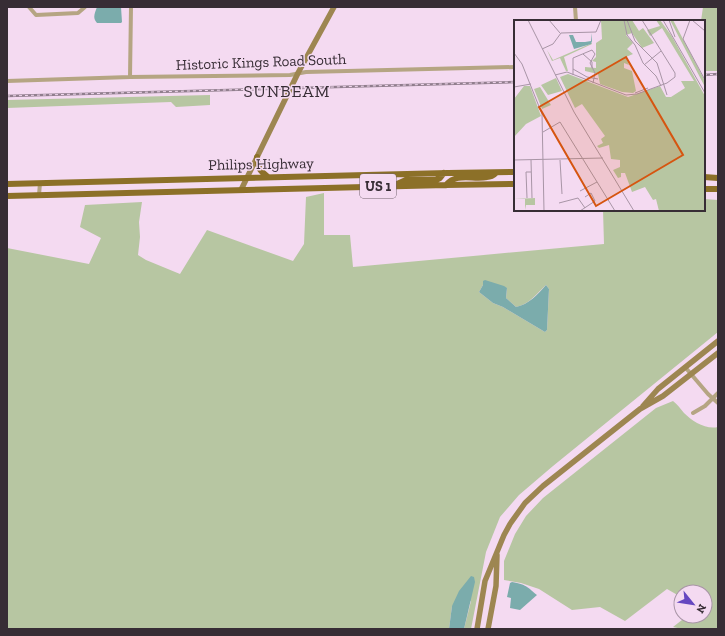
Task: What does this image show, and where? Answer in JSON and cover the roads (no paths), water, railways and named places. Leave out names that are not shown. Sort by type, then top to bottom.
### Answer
[{"type":"main road","points":[[257,157],[260,170],[268,177]]},
{"type":"main road","points":[[446,185],[458,178],[488,177],[500,172]]},
{"type":"main road","name":"Philips Highway","points":[[7,184],[514,172]]},
{"type":"main road","points":[[394,186],[406,180],[436,180],[444,173]]},
{"type":"main road","points":[[705,177],[718,178]]},
{"type":"main road","name":"Philips Highway","points":[[7,196],[514,184]]},
{"type":"main road","points":[[705,189],[718,189]]},
{"type":"street","points":[[29,7],[36,15],[78,13],[85,7]]},
{"type":"street","points":[[130,77],[131,7]]},
{"type":"street","points":[[241,190],[298,73],[334,7]]},
{"type":"street","points":[[575,7],[576,20]]},
{"type":"street","name":"Historic Kings Road South","points":[[7,81],[130,77],[290,75],[306,72],[514,67]]},
{"type":"street","points":[[40,183],[40,195]]},
{"type":"street","points":[[640,409],[658,389],[718,340]]},
{"type":"street","points":[[477,629],[486,581],[504,536],[517,514],[533,495],[640,409],[663,396],[718,353]]},
{"type":"street","points":[[685,366],[708,394],[718,402]]},
{"type":"street","points":[[693,413],[705,406],[718,393]]},
{"type":"street","points":[[488,629],[496,586],[497,553]]},
{"type":"railway","points":[[705,75],[718,74]]},
{"type":"railway","points":[[7,96],[514,82]]},
{"type":"district","name":"SUNBEAM","points":[[287,91]]}]
